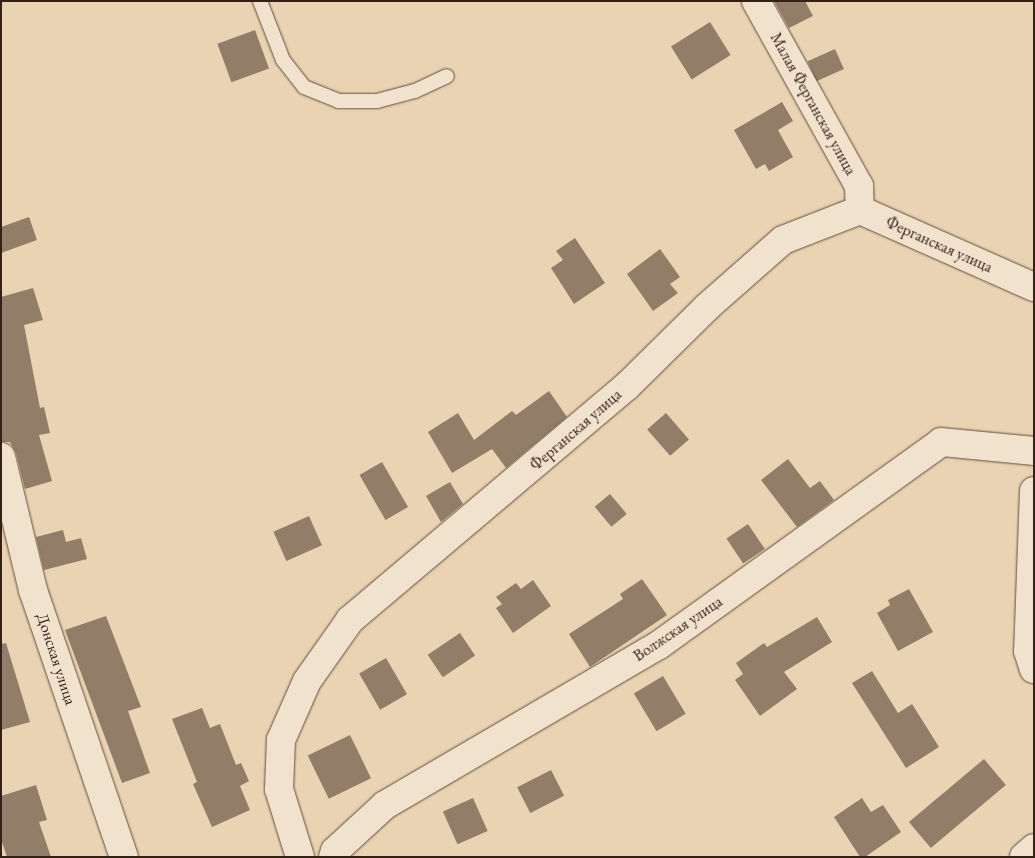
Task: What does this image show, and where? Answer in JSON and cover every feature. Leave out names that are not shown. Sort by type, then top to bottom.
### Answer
[{"type":"street","name":"Малая Ферганская улица","points":[[756,1],[859,186],[860,210]]},
{"type":"street","name":"Ферганская улица","points":[[300,857],[278,789],[281,740],[307,682],[350,620],[626,387],[707,307],[783,240],[860,210],[1034,287]]},
{"type":"street","name":"Волжская улица","points":[[333,857],[335,851],[385,805],[660,645],[941,442],[1034,451]]},
{"type":"street","name":"Донская улица","points":[[1,457],[33,590],[124,857]]},
{"type":"street","points":[[1034,491],[1028,652],[1034,669]]},
{"type":"street","points":[[1024,857],[1034,848]]},
{"type":"lane","points":[[260,1],[283,60],[304,87],[338,101],[377,101],[415,91],[447,76]]},
{"type":"building","points":[[774,1],[805,1],[813,16],[789,28]]},
{"type":"building","points":[[710,22],[731,55],[692,79],[671,46]]},
{"type":"building","points":[[255,30],[269,69],[231,82],[217,44]]},
{"type":"building","points":[[835,49],[844,69],[817,81],[808,61]]},
{"type":"building","points":[[782,102],[793,121],[778,130],[793,157],[769,171],[765,164],[756,169],[734,130]]},
{"type":"building","points":[[29,217],[37,240],[1,253],[1,227]]},
{"type":"building","points":[[575,238],[605,283],[574,304],[551,268],[563,260],[556,251]]},
{"type":"building","points":[[660,249],[680,277],[670,284],[678,293],[653,311],[627,274]]},
{"type":"building","points":[[33,288],[43,320],[24,325],[40,408],[44,407],[50,433],[39,435],[52,481],[25,489],[16,453],[10,442],[1,442],[1,297]]},
{"type":"building","points":[[549,391],[567,417],[506,468],[492,449],[452,473],[428,432],[458,413],[474,440],[512,411],[516,415]]},
{"type":"building","points":[[666,413],[689,439],[670,456],[647,429]]},
{"type":"building","points":[[788,459],[810,488],[820,481],[834,500],[797,527],[761,480]]},
{"type":"building","points":[[382,462],[408,507],[385,520],[359,475]]},
{"type":"building","points":[[450,482],[463,504],[441,522],[426,496]]},
{"type":"building","points":[[610,494],[627,514],[611,527],[595,507]]},
{"type":"building","points":[[309,516],[322,545],[286,561],[273,532]]},
{"type":"building","points":[[748,524],[765,549],[743,563],[726,539]]},
{"type":"building","points":[[63,530],[66,542],[81,538],[87,559],[44,570],[36,537]]},
{"type":"building","points":[[642,579],[667,615],[590,667],[569,634],[623,599],[620,594]]},
{"type":"building","points":[[533,580],[551,606],[513,633],[496,608],[502,604],[496,597],[516,583],[521,589]]},
{"type":"building","points":[[909,589],[933,632],[898,651],[877,613],[890,605],[888,600]]},
{"type":"building","points":[[106,616],[141,707],[128,711],[150,773],[122,783],[65,630]]},
{"type":"building","points":[[817,617],[832,642],[784,672],[797,689],[760,716],[735,680],[743,674],[736,663],[764,643],[767,647]]},
{"type":"building","points":[[460,633],[475,655],[443,677],[428,655]]},
{"type":"building","points":[[6,643],[30,722],[1,730],[1,644]]},
{"type":"building","points":[[386,658],[407,694],[380,710],[359,674]]},
{"type":"building","points":[[872,671],[898,713],[912,704],[939,747],[906,768],[852,683]]},
{"type":"building","points":[[663,676],[686,714],[657,731],[634,694]]},
{"type":"building","points":[[202,708],[210,728],[220,724],[236,765],[241,763],[249,781],[240,786],[250,810],[212,827],[193,784],[197,782],[172,719]]},
{"type":"building","points":[[350,735],[371,778],[329,799],[308,756]]},
{"type":"building","points":[[984,759],[1006,785],[931,848],[909,822]]},
{"type":"building","points":[[551,770],[564,796],[530,813],[517,787]]},
{"type":"building","points":[[36,785],[47,820],[39,822],[51,857],[7,857],[1,839],[1,796]]},
{"type":"building","points":[[473,798],[488,831],[457,844],[443,811]]},
{"type":"building","points":[[862,798],[871,812],[883,805],[901,832],[865,857],[860,857],[834,817]]}]
